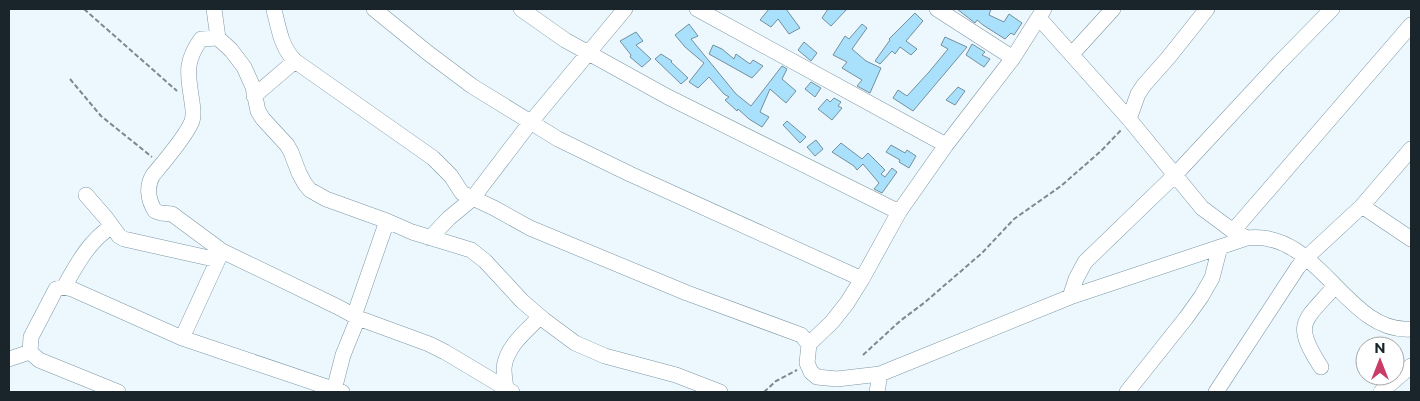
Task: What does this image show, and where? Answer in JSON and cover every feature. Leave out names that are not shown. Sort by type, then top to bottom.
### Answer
[{"type":"street","points":[[214,9],[218,38],[231,50],[244,67],[249,77],[258,111],[287,145],[304,184],[310,190],[333,202],[430,238],[462,247],[478,255],[540,317],[564,337],[585,348],[605,356],[676,375],[720,392]]},
{"type":"street","points":[[374,9],[472,86],[566,143],[862,279]]},
{"type":"street","points":[[521,9],[587,54],[668,98],[899,212]]},
{"type":"street","points":[[430,238],[448,218],[472,199],[530,122],[625,9]]},
{"type":"street","points":[[697,9],[946,145]]},
{"type":"street","points":[[937,9],[1013,58]]},
{"type":"street","points":[[1072,54],[1113,9]]},
{"type":"street","points":[[1129,119],[1138,94],[1144,85],[1207,9]]},
{"type":"street","points":[[1070,297],[1076,279],[1085,262],[1175,175],[1332,9]]},
{"type":"street","points":[[274,10],[285,49],[295,61],[433,158],[451,176],[462,193],[530,228],[687,293],[801,335],[810,344]]},
{"type":"street","points":[[1247,238],[1202,208],[1129,119],[1072,54],[1042,13],[1013,58],[946,145],[899,212],[847,303],[832,322],[810,344],[807,363],[811,372],[823,379],[837,380],[880,374],[1070,297],[1247,238],[1267,237],[1307,257],[1335,286],[1380,323],[1395,329],[1411,329]]},
{"type":"street","points":[[1233,230],[1411,25]]},
{"type":"street","points":[[218,38],[202,39],[192,52],[188,76],[192,104],[192,122],[153,175],[148,190],[153,209],[161,214],[172,214],[220,256]]},
{"type":"street","points":[[254,96],[295,61]]},
{"type":"street","points":[[1216,392],[1293,274],[1307,257],[1362,206],[1411,149]]},
{"type":"street","points":[[86,196],[112,226],[118,236],[124,239],[220,256],[356,317],[428,344],[472,367],[503,389]]},
{"type":"street","points":[[1362,206],[1411,239]]},
{"type":"street","points":[[118,392],[35,358],[30,352],[31,337],[54,290],[64,287],[72,289],[182,338],[338,391],[343,355],[387,221]]},
{"type":"street","points":[[64,287],[92,243],[99,235],[112,226]]},
{"type":"street","points":[[1127,392],[1201,297],[1212,278],[1220,247]]},
{"type":"street","points":[[182,338],[220,256]]},
{"type":"street","points":[[1320,367],[1306,343],[1303,330],[1310,313],[1335,286]]},
{"type":"street","points":[[503,389],[504,369],[508,355],[520,338],[540,317]]},
{"type":"street","points":[[9,360],[30,352]]},
{"type":"street","points":[[1381,392],[1411,366]]},
{"type":"street","points":[[877,392],[880,374]]},
{"type":"path","points":[[84,9],[192,104]]},
{"type":"path","points":[[70,79],[101,116],[162,164]]},
{"type":"path","points":[[863,355],[900,321],[982,253],[1014,219],[1061,186],[1101,151],[1116,137],[1129,119]]},
{"type":"path","points":[[764,392],[776,381],[807,363]]},
{"type":"building","points":[[769,9],[786,9],[800,28],[789,34],[778,19],[771,27],[760,20]]},
{"type":"building","points":[[828,9],[847,9],[831,26],[822,18]]},
{"type":"building","points":[[957,9],[991,9],[989,15],[1004,22],[1009,14],[1022,23],[1014,35],[1011,33],[1005,39],[977,20],[975,23]]},
{"type":"building","points":[[915,13],[923,21],[906,41],[917,49],[911,55],[900,47],[895,54],[892,51],[880,64],[875,61],[889,39]]},
{"type":"building","points":[[689,24],[698,36],[691,39],[736,94],[751,106],[782,66],[787,69],[782,79],[796,91],[786,103],[770,89],[760,112],[769,117],[762,127],[738,109],[737,111],[725,100],[729,97],[709,77],[698,88],[689,82],[704,63],[685,47],[675,35]]},
{"type":"building","points":[[862,24],[867,28],[852,49],[866,61],[881,68],[870,93],[857,86],[862,80],[842,68],[847,62],[833,55],[845,36],[849,39]]},
{"type":"building","points":[[636,32],[643,41],[636,45],[651,59],[642,67],[630,57],[631,55],[620,41]]},
{"type":"building","points":[[945,37],[967,47],[913,111],[893,98],[898,90],[907,96],[929,72],[948,49],[941,45]]},
{"type":"building","points":[[804,42],[817,53],[811,61],[798,50]]},
{"type":"building","points":[[972,44],[985,52],[982,55],[990,59],[984,67],[966,55]]},
{"type":"building","points":[[713,45],[722,49],[734,59],[736,54],[750,64],[753,60],[763,66],[752,78],[709,54]]},
{"type":"building","points":[[661,54],[672,61],[688,78],[681,84],[655,59]]},
{"type":"building","points":[[811,82],[821,88],[815,97],[805,89]]},
{"type":"building","points":[[958,87],[965,91],[955,105],[946,100]]},
{"type":"building","points":[[834,98],[841,102],[838,106],[842,108],[832,120],[818,109],[827,99],[830,102]]},
{"type":"building","points":[[787,121],[806,137],[800,143],[783,125]]},
{"type":"building","points":[[816,140],[823,149],[815,156],[807,147]]},
{"type":"building","points":[[841,143],[862,159],[868,153],[885,170],[881,174],[885,177],[892,168],[897,172],[882,193],[874,189],[879,183],[863,164],[857,170],[832,152]]},
{"type":"building","points":[[891,145],[905,153],[907,150],[916,156],[909,168],[886,152]]}]
